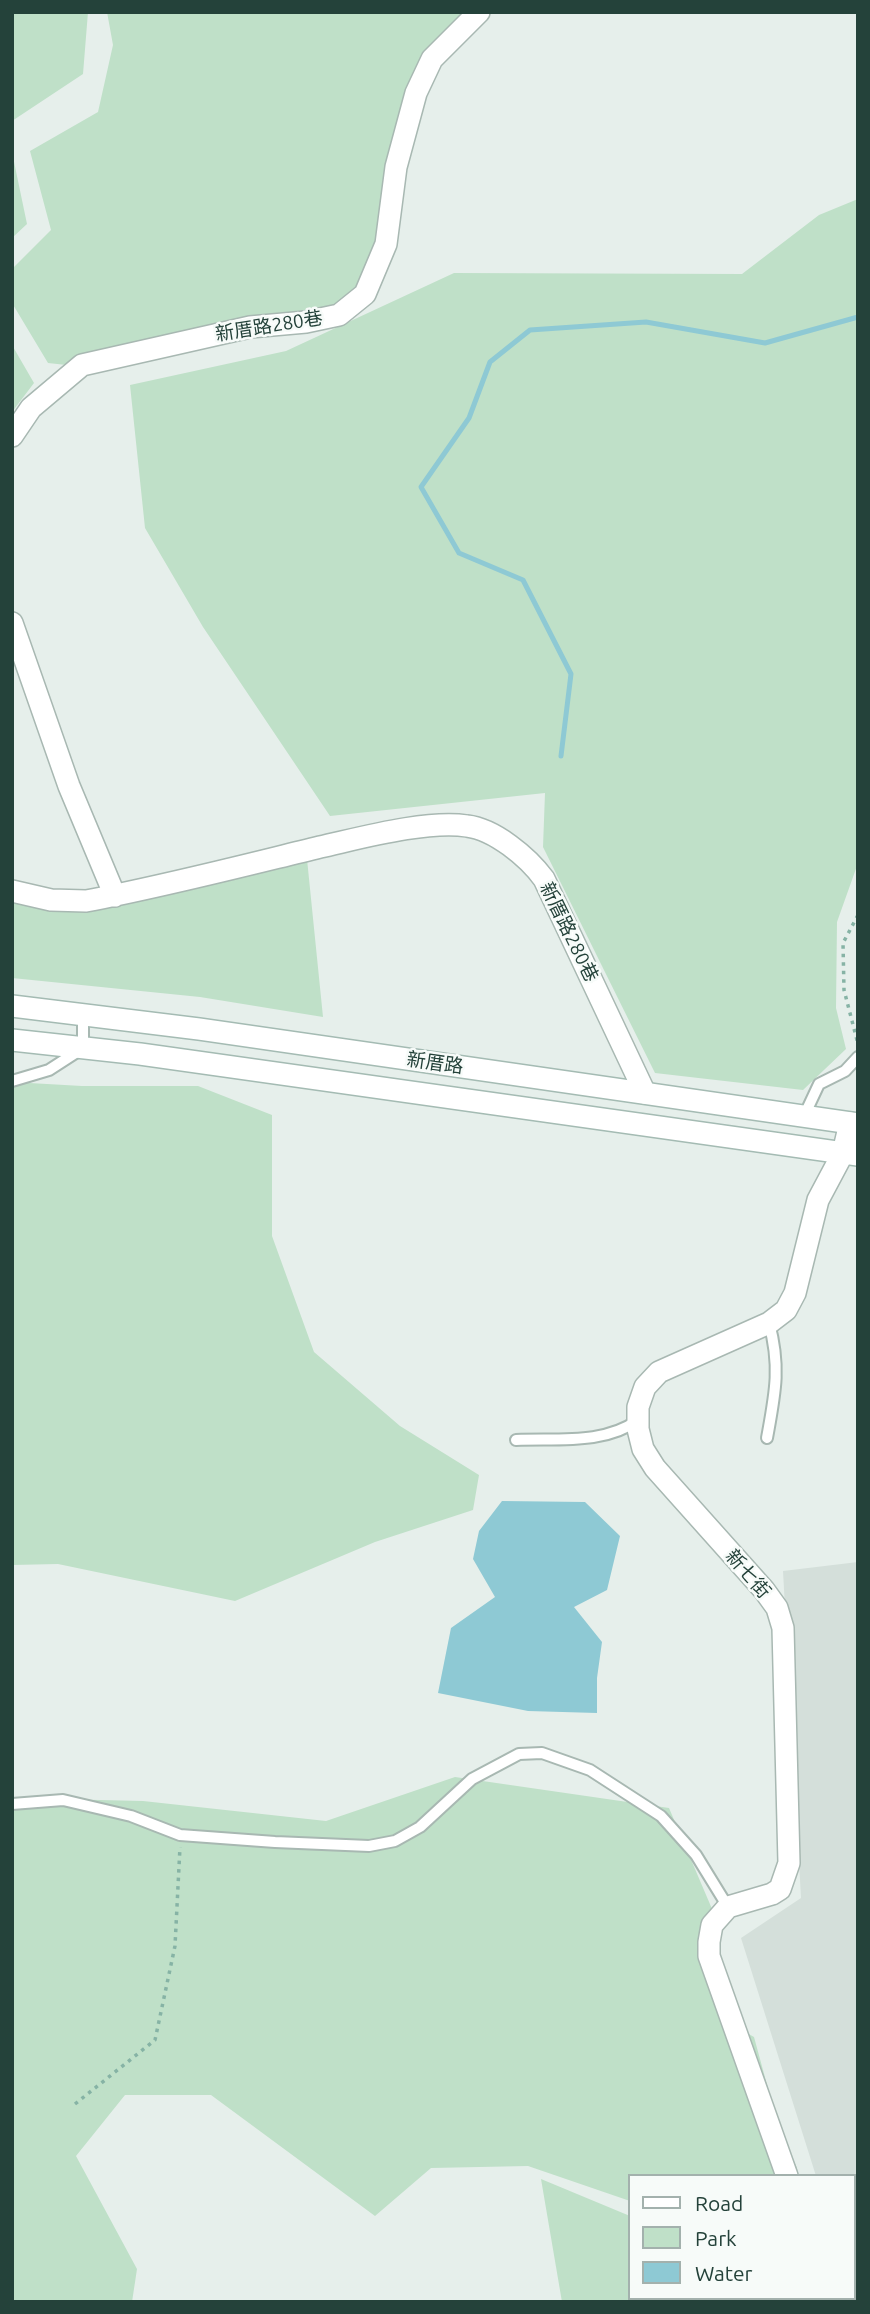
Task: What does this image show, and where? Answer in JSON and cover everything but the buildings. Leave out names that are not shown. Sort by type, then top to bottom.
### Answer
[{"type":"street","name":"新厝路280巷","points":[[12,436],[31,408],[82,365],[250,327],[306,322],[339,315],[365,294],[386,244],[396,166],[416,93],[432,59],[479,12]]},
{"type":"street","points":[[12,623],[69,786],[115,895]]},
{"type":"street","name":"新厝路280巷","points":[[12,891],[51,900],[86,901],[376,834],[449,824],[470,826],[488,833],[524,856],[544,879],[645,1093]]},
{"type":"street","name":"新厝路","points":[[12,1006],[213,1031],[854,1123]]},
{"type":"street","name":"新厝路","points":[[12,1040],[850,1154]]},
{"type":"street","points":[[701,1133],[708,1102]]},
{"type":"street","name":"新七街","points":[[728,1907],[772,1894],[780,1889],[789,1863],[783,1629],[777,1608],[764,1590],[655,1468],[643,1448],[638,1407],[645,1387],[659,1372],[769,1324],[786,1310],[795,1293],[818,1200],[850,1154],[854,1123]]},
{"type":"street","points":[[728,1907],[712,1925],[709,1956],[786,2174]]},
{"type":"lane","points":[[12,1081],[49,1070],[83,1048],[83,1015]]},
{"type":"lane","points":[[804,1116],[819,1084],[845,1071],[858,1057]]},
{"type":"lane","points":[[767,1437],[778,1363],[769,1324]]},
{"type":"lane","points":[[516,1440],[599,1437],[623,1431],[638,1420]]},
{"type":"lane","points":[[12,1804],[62,1800],[131,1816],[180,1835],[369,1846],[395,1841],[420,1827],[472,1779],[519,1754],[542,1753],[590,1770],[661,1816],[696,1855],[728,1907]]},
{"type":"path","points":[[858,915],[843,943],[843,955],[844,990],[858,1044]]},
{"type":"path","points":[[75,2104],[155,2040],[175,1946],[180,1835]]},
{"type":"shaded area","points":[[858,1562],[858,2184],[856,2174],[815,2174],[741,1938],[801,1898],[783,1571]]},
{"type":"green space","points":[[12,12],[88,12],[83,74],[12,121]]},
{"type":"green space","points":[[107,12],[472,12],[430,57],[386,244],[365,294],[306,322],[76,366],[48,363],[12,303],[12,269],[51,230],[30,151],[98,112],[113,45]]},
{"type":"green space","points":[[12,152],[27,224],[12,238]]},
{"type":"green space","points":[[858,199],[858,863],[837,922],[836,1008],[846,1049],[803,1090],[655,1073],[543,847],[545,793],[330,816],[203,627],[145,528],[130,385],[286,351],[454,273],[742,274],[819,215]]},
{"type":"green space","points":[[12,345],[34,383],[12,412]]},
{"type":"green space","points":[[307,859],[323,1017],[200,997],[12,978],[12,892],[94,904]]},
{"type":"green space","points":[[12,1082],[82,1086],[198,1086],[272,1115],[272,1236],[314,1352],[400,1426],[479,1475],[473,1510],[375,1542],[235,1601],[58,1564],[12,1565]]},
{"type":"green space","points":[[455,1777],[669,1808],[718,1923],[724,2020],[754,2037],[778,2125],[798,2174],[628,2174],[628,2200],[528,2166],[431,2168],[375,2216],[211,2095],[125,2095],[76,2156],[137,2269],[132,2302],[12,2302],[12,1798],[143,1801],[326,1821]]},
{"type":"green space","points":[[541,2179],[628,2215],[628,2300],[722,2300],[720,2302],[562,2302]]},
{"type":"water","points":[[502,1501],[585,1502],[620,1536],[607,1590],[574,1607],[602,1642],[597,1678],[597,1713],[528,1711],[438,1693],[451,1628],[495,1597],[473,1559],[479,1531]]},
{"type":"waterway","points":[[561,756],[571,674],[523,580],[459,553],[421,487],[469,418],[490,362],[530,330],[646,322],[765,343],[858,317]]}]
